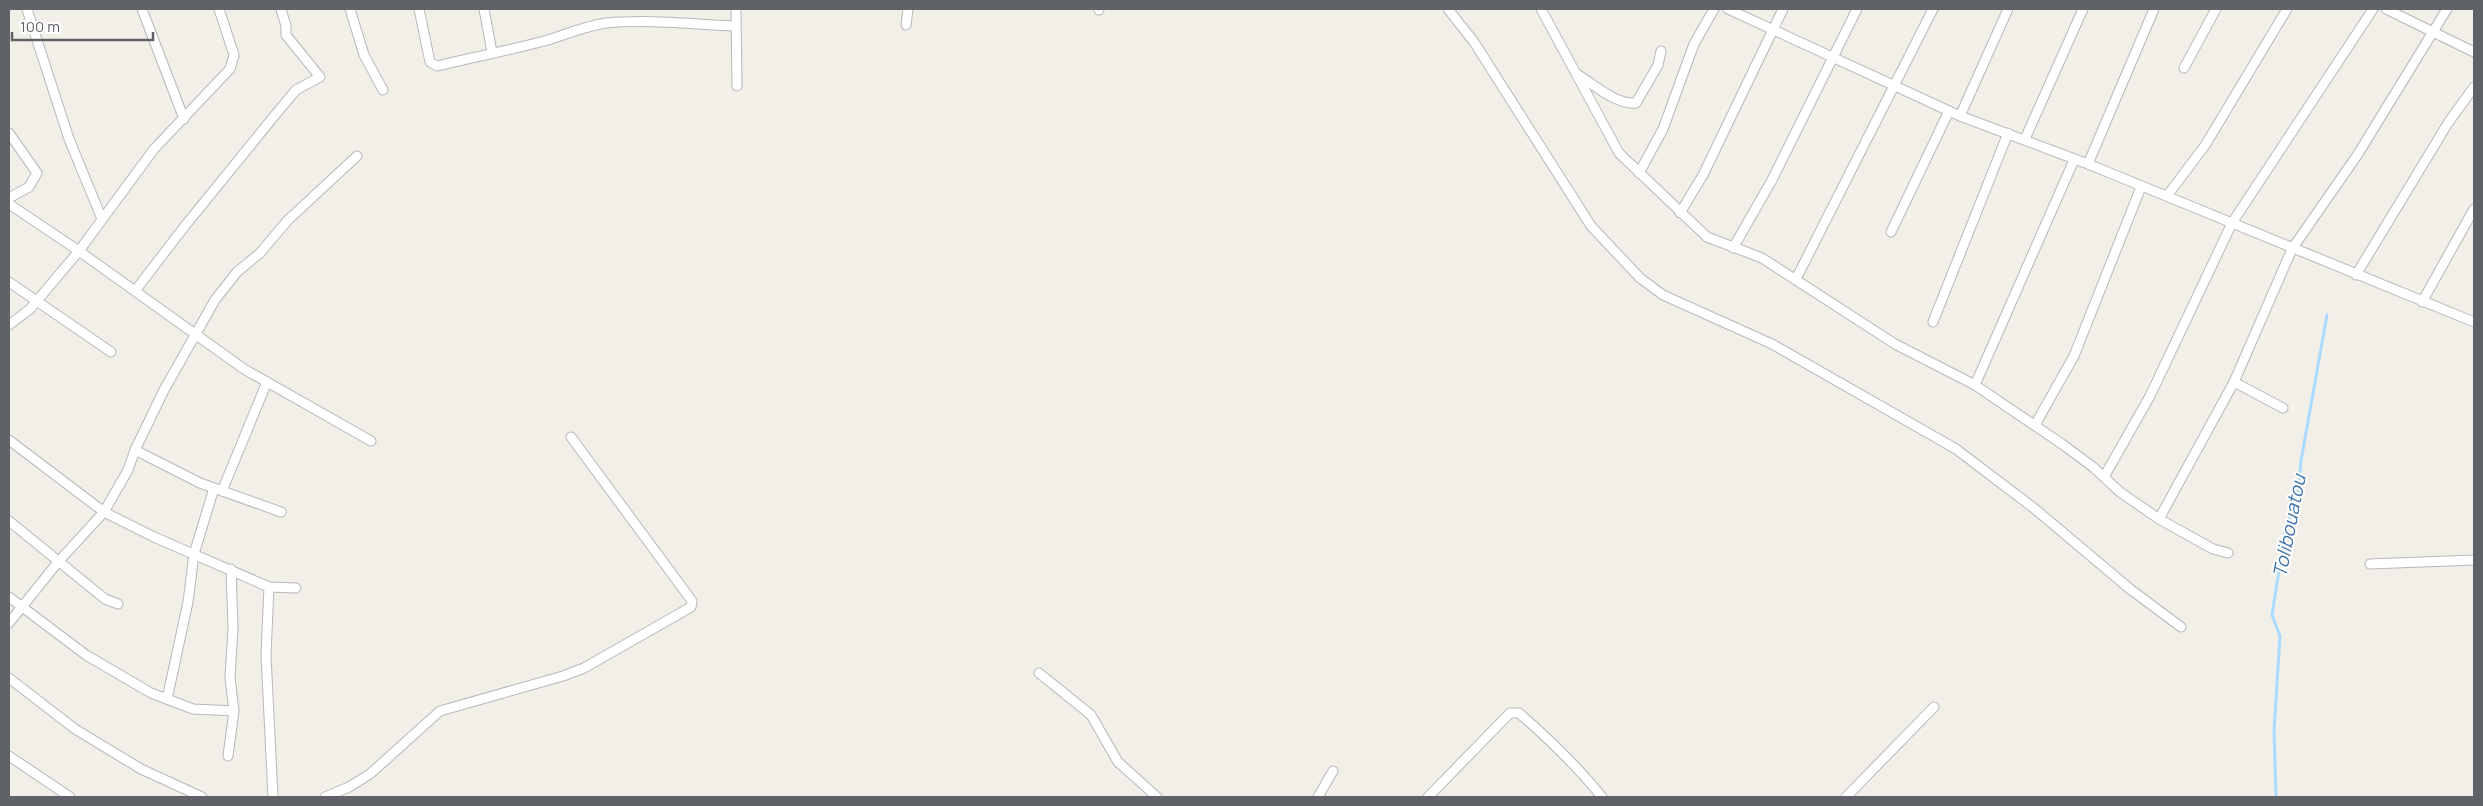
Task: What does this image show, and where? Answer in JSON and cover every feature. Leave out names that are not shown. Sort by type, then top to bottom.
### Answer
[{"type":"street","points":[[27,9],[69,140],[102,219]]},
{"type":"street","points":[[142,9],[184,120]]},
{"type":"street","points":[[9,325],[36,302],[79,251],[154,149],[184,120],[230,69],[234,60],[219,9]]},
{"type":"street","points":[[135,291],[184,227],[296,90],[320,77],[286,35],[286,26],[281,9]]},
{"type":"street","points":[[350,9],[364,55],[383,90]]},
{"type":"street","points":[[419,9],[430,62],[437,66],[546,40],[586,26],[606,23],[630,22],[735,26]]},
{"type":"street","points":[[484,9],[492,52]]},
{"type":"street","points":[[736,9],[737,86]]},
{"type":"street","points":[[906,25],[908,9]]},
{"type":"street","points":[[1448,9],[1474,42],[1592,226],[1640,278],[1663,295],[1772,344],[1956,449],[2036,509],[2130,589],[2182,627]]},
{"type":"street","points":[[1541,9],[1613,144],[1628,163],[1707,237],[1762,258],[1895,344],[1975,385],[2036,425],[2104,477],[2120,492],[2159,519],[2212,549],[2228,554]]},
{"type":"street","points":[[1639,173],[1663,128],[1694,44],[1714,9]]},
{"type":"street","points":[[1728,9],[1960,116],[2088,164],[2474,322]]},
{"type":"street","points":[[1680,213],[1703,175],[1783,9]]},
{"type":"street","points":[[1733,248],[1772,180],[1856,9]]},
{"type":"street","points":[[1796,279],[1933,9]]},
{"type":"street","points":[[1960,116],[2008,9]]},
{"type":"street","points":[[2025,139],[2083,9]]},
{"type":"street","points":[[2088,164],[2154,9]]},
{"type":"street","points":[[2184,68],[2216,9]]},
{"type":"street","points":[[2167,196],[2206,144],[2288,9]]},
{"type":"street","points":[[2104,477],[2146,403],[2232,223],[2373,9]]},
{"type":"street","points":[[2386,9],[2474,52]]},
{"type":"street","points":[[2159,519],[2234,382],[2292,249],[2358,154],[2447,9]]},
{"type":"street","points":[[1575,72],[1608,94],[1625,102],[1636,103],[1658,65],[1661,50]]},
{"type":"street","points":[[2356,275],[2448,123],[2474,87]]},
{"type":"street","points":[[1891,232],[1949,111]]},
{"type":"street","points":[[9,133],[37,173],[29,187],[9,198]]},
{"type":"street","points":[[1933,322],[2008,133]]},
{"type":"street","points":[[9,623],[58,562],[104,512],[128,470],[135,450],[194,334],[215,300],[236,272],[260,253],[288,220],[357,156]]},
{"type":"street","points":[[1975,385],[2074,160]]},
{"type":"street","points":[[2036,425],[2074,356],[2141,186]]},
{"type":"street","points":[[9,204],[79,251],[194,334],[267,382],[371,441]]},
{"type":"street","points":[[2422,302],[2474,209]]},
{"type":"street","points":[[9,282],[111,352]]},
{"type":"street","points":[[167,699],[188,602],[194,554],[218,489],[267,382]]},
{"type":"street","points":[[2234,382],[2283,408]]},
{"type":"street","points":[[324,797],[349,787],[370,774],[440,712],[563,676],[584,668],[691,607],[692,601],[687,593],[571,437]]},
{"type":"street","points":[[9,440],[104,512],[269,587],[296,588]]},
{"type":"street","points":[[135,450],[218,489],[281,512]]},
{"type":"street","points":[[9,521],[105,599],[118,604]]},
{"type":"street","points":[[2370,564],[2474,560]]},
{"type":"street","points":[[228,756],[234,711],[230,678],[233,619],[231,569]]},
{"type":"street","points":[[269,587],[266,655],[273,797]]},
{"type":"street","points":[[9,597],[86,655],[151,693],[192,709],[234,711]]},
{"type":"street","points":[[1039,673],[1091,715],[1118,762],[1157,797]]},
{"type":"street","points":[[9,678],[75,729],[141,769],[202,797]]},
{"type":"street","points":[[1846,797],[1934,708]]},
{"type":"street","points":[[1428,797],[1510,713],[1515,712],[1519,713],[1548,738],[1602,797]]},
{"type":"street","points":[[9,756],[70,797]]},
{"type":"street","points":[[1318,797],[1333,772]]},
{"type":"street","points":[[1588,797],[1594,788]]},
{"type":"waterway","name":"Tolibouatou","points":[[2276,797],[2274,730],[2280,636],[2272,615],[2286,525],[2297,503],[2301,461],[2327,315]]}]
